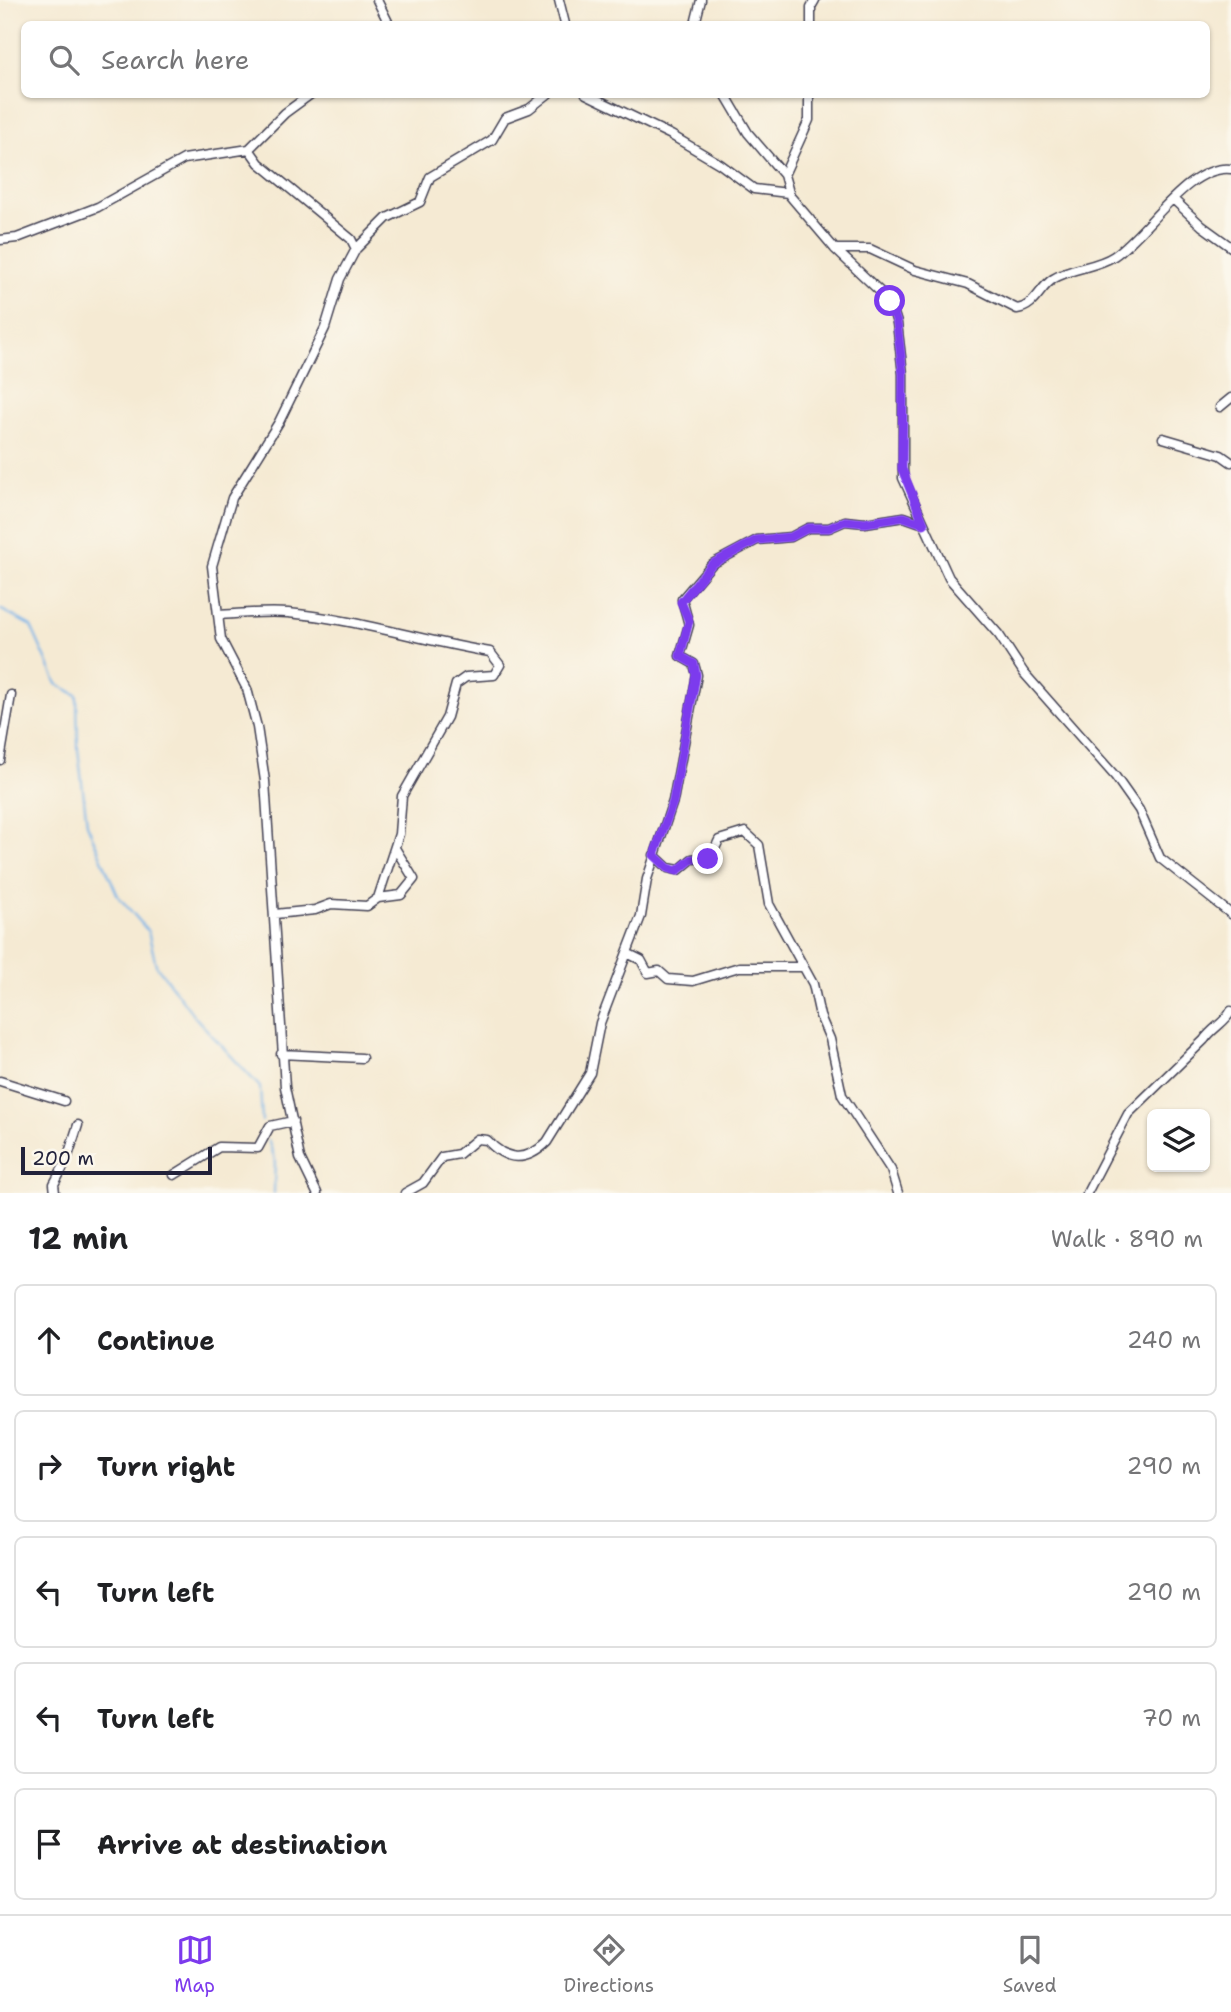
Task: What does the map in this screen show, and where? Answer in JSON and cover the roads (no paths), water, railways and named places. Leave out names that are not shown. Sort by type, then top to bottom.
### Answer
[{"type":"street","points":[[377,0],[388,21]]},
{"type":"street","points":[[559,0],[564,21]]},
{"type":"street","points":[[696,21],[701,0]]},
{"type":"street","points":[[811,21],[811,7],[815,0]]},
{"type":"street","points":[[0,240],[17,238],[98,207],[184,159],[249,149],[306,98]]},
{"type":"street","points":[[317,1193],[305,1171],[281,1054],[275,914],[265,781],[257,727],[247,689],[221,639],[212,566],[226,513],[237,488],[279,422],[320,340],[341,279],[356,249],[387,218],[420,202],[430,177],[494,138],[505,118],[528,109],[543,98]]},
{"type":"street","points":[[594,98],[671,135],[720,164],[754,189],[788,193]]},
{"type":"street","points":[[727,98],[748,133],[784,175],[788,193],[835,249],[883,293],[893,310],[903,374],[902,469],[949,578],[999,635],[1024,673],[1115,776],[1139,810],[1160,858],[1231,914]]},
{"type":"street","points":[[784,175],[809,120],[809,98]]},
{"type":"street","points":[[249,149],[259,163],[351,239],[356,249]]},
{"type":"street","points":[[835,249],[870,248],[915,270],[968,284],[1017,309],[1031,304],[1052,280],[1114,256],[1203,173],[1221,168],[1231,169]]},
{"type":"street","points":[[1173,199],[1202,226],[1231,247]]},
{"type":"street","points":[[1220,407],[1231,398]]},
{"type":"street","points":[[1163,438],[1220,455],[1231,462]]},
{"type":"street","points":[[405,1193],[423,1183],[442,1157],[459,1154],[477,1139],[487,1140],[497,1151],[511,1158],[530,1154],[547,1142],[590,1073],[600,1023],[641,916],[654,855],[673,802],[696,675],[694,664],[680,656],[689,625],[682,599],[712,564],[757,540],[791,537],[808,528],[829,528],[845,521],[865,523],[904,517],[924,524]]},
{"type":"street","points":[[218,615],[265,612],[304,615],[490,652],[498,659],[500,665],[494,675],[466,677],[456,684],[447,717],[402,796],[395,848],[378,898]]},
{"type":"street","points":[[0,760],[11,695]]},
{"type":"street","points":[[654,855],[668,868],[679,870],[692,859],[711,857],[719,840],[739,832],[750,834],[762,852],[769,904],[813,984],[820,1016],[830,1039],[842,1095],[891,1170],[898,1193]]},
{"type":"street","points":[[275,914],[315,910],[331,904],[367,906],[378,898],[401,895],[414,879],[395,848]]},
{"type":"street","points":[[627,953],[641,960],[648,973],[659,971],[668,979],[683,981],[701,979],[739,967],[803,967]]},
{"type":"street","points":[[1087,1193],[1128,1114],[1204,1040],[1213,1027],[1226,1020],[1231,1011]]},
{"type":"street","points":[[281,1054],[362,1058]]},
{"type":"street","points":[[0,1081],[64,1101]]},
{"type":"street","points":[[174,1175],[219,1147],[258,1148],[270,1126],[293,1121]]},
{"type":"street","points":[[55,1193],[54,1184],[66,1162],[78,1125]]},
{"type":"waterway","points":[[0,609],[31,626],[57,684],[77,695],[78,749],[87,824],[118,896],[148,931],[156,965],[195,1017],[260,1087],[262,1121]]},
{"type":"waterway","points":[[268,1140],[275,1159],[274,1193]]}]
